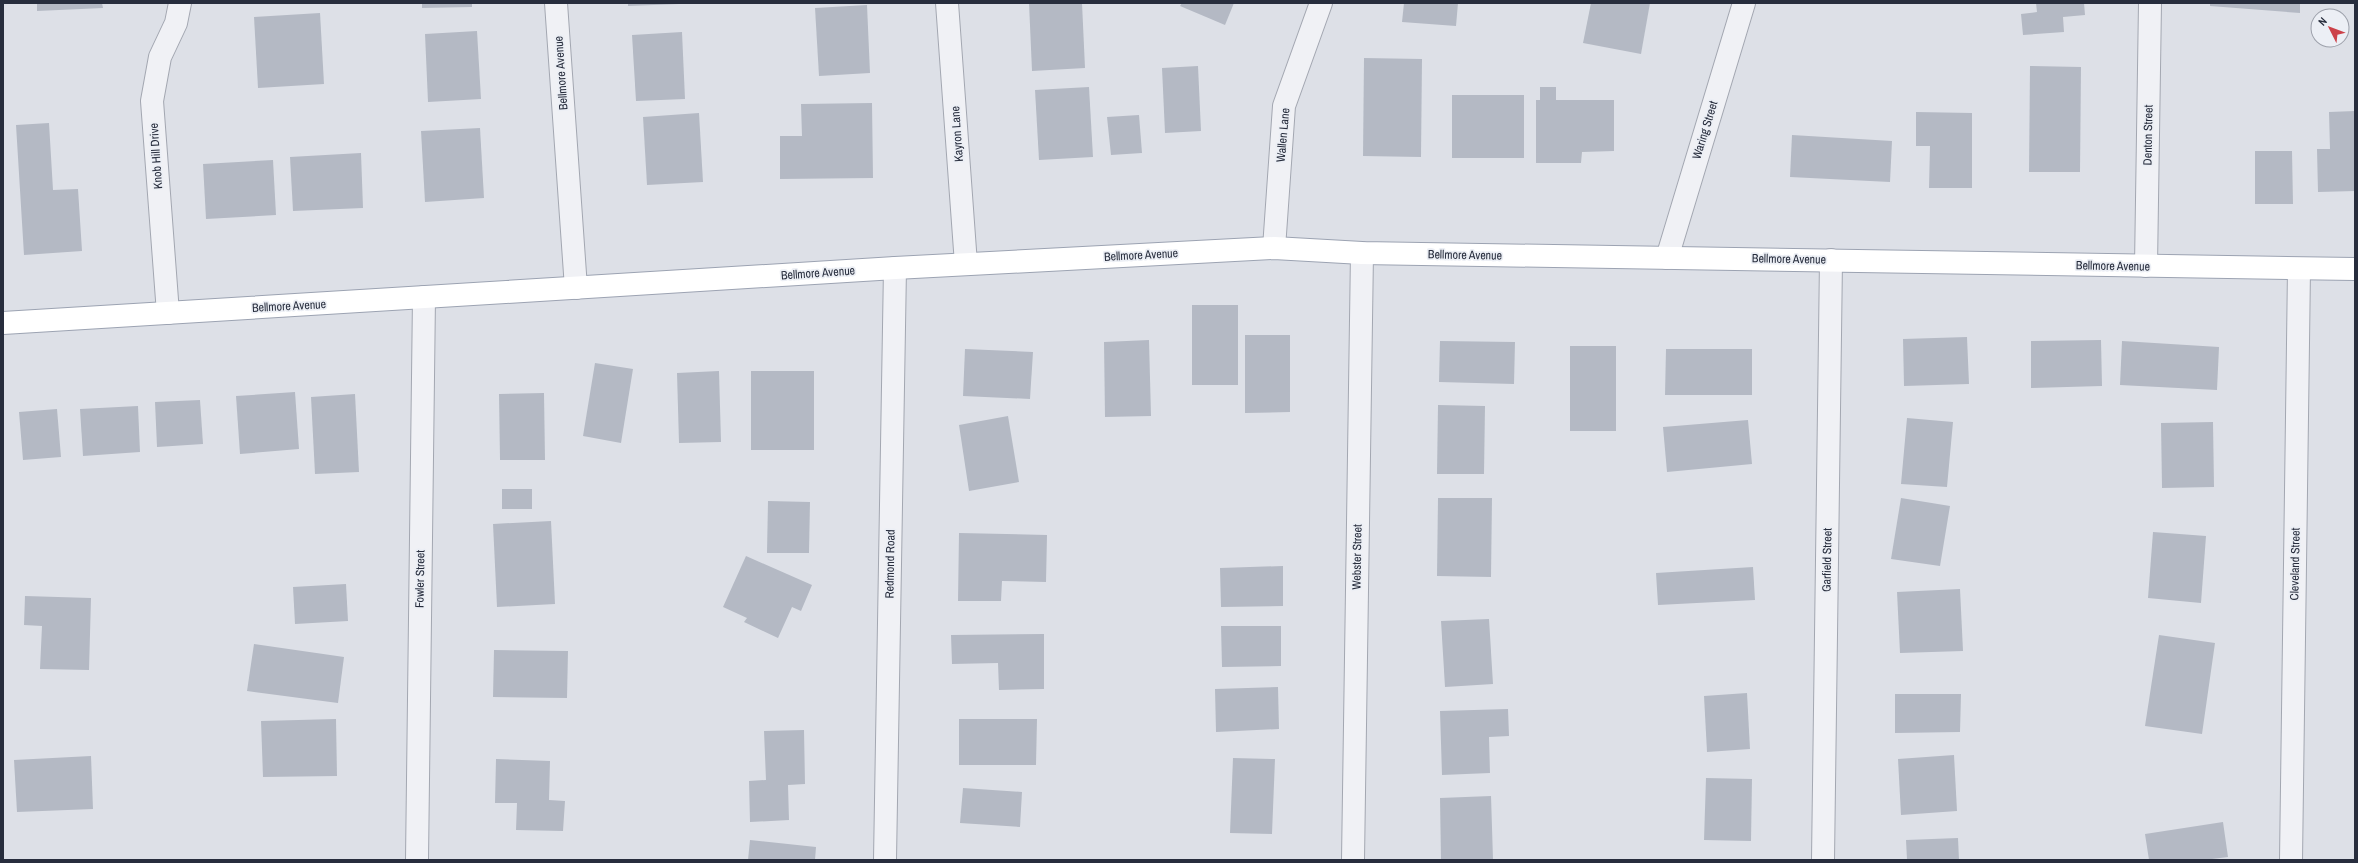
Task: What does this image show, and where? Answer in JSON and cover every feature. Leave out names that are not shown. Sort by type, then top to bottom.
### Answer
[{"type":"main road","name":"Bellmore Avenue","points":[[3,323],[895,268],[1274,248],[1362,254],[2355,269]]},
{"type":"street","name":"Knob Hill Drive","points":[[168,313],[152,101],[160,57],[176,23],[180,3]]},
{"type":"street","name":"Bellmore Avenue","points":[[556,3],[576,288]]},
{"type":"street","name":"Kayron Lane","points":[[948,3],[966,264]]},
{"type":"street","name":"Wallen Lane","points":[[1274,248],[1284,106],[1321,3]]},
{"type":"street","name":"Waring Street","points":[[1667,258],[1744,3]]},
{"type":"street","name":"Denton Street","points":[[2146,266],[2150,3]]},
{"type":"street","name":"Webster Street","points":[[1353,860],[1362,254]]},
{"type":"street","name":"Garfield Street","points":[[1822,860],[1831,260]]},
{"type":"street","name":"Redmond Road","points":[[885,860],[895,268]]},
{"type":"street","name":"Cleveland Street","points":[[2291,860],[2299,269]]},
{"type":"street","name":"Fowler Street","points":[[417,860],[424,297]]},
{"type":"building","points":[[37,3],[102,3],[103,8],[37,11]]},
{"type":"building","points":[[422,3],[472,3],[472,7],[422,8]]},
{"type":"building","points":[[628,3],[679,3],[679,4],[628,6]]},
{"type":"building","points":[[1029,3],[1082,3],[1085,68],[1032,71]]},
{"type":"building","points":[[1182,3],[1234,3],[1225,25],[1180,6]]},
{"type":"building","points":[[1404,3],[1458,3],[1456,26],[1402,22]]},
{"type":"building","points":[[1591,3],[1650,3],[1641,54],[1583,43]]},
{"type":"building","points":[[2036,3],[2084,3],[2085,15],[2063,17],[2064,32],[2023,35],[2021,14],[2037,12]]},
{"type":"building","points":[[2210,3],[2300,3],[2300,13],[2210,6]]},
{"type":"building","points":[[867,5],[870,73],[819,76],[815,8]]},
{"type":"building","points":[[320,13],[324,84],[258,88],[254,17]]},
{"type":"building","points":[[477,31],[481,99],[428,102],[425,34]]},
{"type":"building","points":[[682,32],[685,99],[636,101],[632,35]]},
{"type":"building","points":[[1364,58],[1422,59],[1421,157],[1363,156]]},
{"type":"building","points":[[1198,66],[1201,131],[1165,133],[1162,68]]},
{"type":"building","points":[[2030,66],[2081,67],[2080,172],[2029,172]]},
{"type":"building","points":[[1089,87],[1093,157],[1039,160],[1035,90]]},
{"type":"building","points":[[1540,87],[1556,87],[1556,100],[1614,100],[1614,151],[1582,152],[1581,163],[1536,163],[1536,100],[1540,100]]},
{"type":"building","points":[[1452,95],[1524,95],[1524,158],[1452,158]]},
{"type":"building","points":[[872,103],[873,178],[780,179],[780,136],[802,136],[801,104]]},
{"type":"building","points":[[2355,111],[2355,191],[2318,192],[2317,149],[2330,149],[2329,112]]},
{"type":"building","points":[[1916,112],[1972,113],[1972,188],[1929,188],[1930,146],[1916,146]]},
{"type":"building","points":[[699,113],[703,182],[647,185],[643,117]]},
{"type":"building","points":[[1139,115],[1142,153],[1111,155],[1107,117]]},
{"type":"building","points":[[49,123],[53,190],[78,189],[82,251],[24,255],[16,125]]},
{"type":"building","points":[[480,128],[484,198],[425,202],[421,131]]},
{"type":"building","points":[[1792,135],[1892,141],[1890,182],[1790,177]]},
{"type":"building","points":[[2255,151],[2292,151],[2293,204],[2255,204]]},
{"type":"building","points":[[361,153],[363,208],[293,211],[290,157]]},
{"type":"building","points":[[273,160],[276,215],[206,219],[203,164]]},
{"type":"building","points":[[1192,305],[1238,305],[1238,385],[1192,385]]},
{"type":"building","points":[[1245,335],[1290,335],[1290,412],[1245,413]]},
{"type":"building","points":[[1967,337],[1969,384],[1904,386],[1903,339]]},
{"type":"building","points":[[1149,340],[1151,416],[1105,417],[1104,342]]},
{"type":"building","points":[[2101,340],[2102,386],[2031,388],[2031,341]]},
{"type":"building","points":[[1440,341],[1515,342],[1514,384],[1439,382]]},
{"type":"building","points":[[2122,341],[2219,347],[2217,390],[2120,385]]},
{"type":"building","points":[[1570,346],[1616,346],[1616,431],[1570,431]]},
{"type":"building","points":[[965,349],[1033,352],[1030,399],[963,396]]},
{"type":"building","points":[[1666,349],[1752,349],[1752,395],[1665,395]]},
{"type":"building","points":[[595,363],[633,369],[621,443],[583,436]]},
{"type":"building","points":[[719,371],[721,442],[679,443],[677,373]]},
{"type":"building","points":[[751,371],[814,371],[814,450],[751,450]]},
{"type":"building","points":[[295,392],[299,449],[240,454],[236,396]]},
{"type":"building","points":[[544,393],[545,460],[500,460],[499,394]]},
{"type":"building","points":[[355,394],[359,472],[315,474],[311,397]]},
{"type":"building","points":[[200,400],[203,444],[157,447],[155,402]]},
{"type":"building","points":[[1438,405],[1485,406],[1484,474],[1437,474]]},
{"type":"building","points":[[138,406],[140,452],[83,456],[80,409]]},
{"type":"building","points":[[57,409],[61,457],[23,460],[19,412]]},
{"type":"building","points":[[1008,416],[1019,482],[969,491],[959,425]]},
{"type":"building","points":[[1907,418],[1953,422],[1947,487],[1901,484]]},
{"type":"building","points":[[1748,420],[1752,464],[1667,472],[1663,427]]},
{"type":"building","points":[[2213,422],[2214,487],[2162,488],[2161,423]]},
{"type":"building","points":[[502,489],[532,489],[532,509],[502,509]]},
{"type":"building","points":[[1438,498],[1492,498],[1491,577],[1437,576]]},
{"type":"building","points":[[1901,498],[1950,506],[1940,566],[1891,559]]},
{"type":"building","points":[[768,501],[810,502],[809,553],[767,553]]},
{"type":"building","points":[[551,521],[555,604],[497,607],[493,524]]},
{"type":"building","points":[[2153,532],[2206,536],[2201,603],[2148,598]]},
{"type":"building","points":[[959,533],[1047,535],[1046,582],[1002,581],[1001,601],[958,601]]},
{"type":"building","points":[[746,556],[812,585],[801,611],[792,607],[778,638],[744,622],[747,618],[723,607]]},
{"type":"building","points":[[1283,566],[1283,606],[1221,607],[1220,568]]},
{"type":"building","points":[[1753,567],[1755,600],[1658,605],[1656,573]]},
{"type":"building","points":[[346,584],[348,621],[295,624],[293,587]]},
{"type":"building","points":[[1960,589],[1963,651],[1900,653],[1897,592]]},
{"type":"building","points":[[25,596],[91,598],[89,670],[40,669],[42,626],[24,625]]},
{"type":"building","points":[[1489,619],[1493,684],[1445,687],[1441,621]]},
{"type":"building","points":[[1221,626],[1281,626],[1281,666],[1222,667]]},
{"type":"building","points":[[1044,634],[1044,689],[999,690],[998,663],[952,664],[951,635]]},
{"type":"building","points":[[2159,635],[2215,643],[2202,734],[2145,726]]},
{"type":"building","points":[[254,644],[344,657],[338,703],[247,691]]},
{"type":"building","points":[[494,650],[568,651],[567,698],[493,697]]},
{"type":"building","points":[[1278,687],[1279,729],[1216,732],[1215,689]]},
{"type":"building","points":[[1747,693],[1750,749],[1707,752],[1704,696]]},
{"type":"building","points":[[1895,694],[1961,694],[1960,732],[1895,733]]},
{"type":"building","points":[[1508,709],[1509,736],[1489,737],[1490,773],[1442,775],[1440,711]]},
{"type":"building","points":[[336,719],[337,776],[263,777],[261,721]]},
{"type":"building","points":[[959,719],[1037,719],[1036,765],[959,765]]},
{"type":"building","points":[[804,730],[805,784],[788,785],[789,820],[750,822],[749,781],[766,780],[764,731]]},
{"type":"building","points":[[1954,755],[1957,811],[1901,815],[1898,759]]},
{"type":"building","points":[[91,756],[93,809],[17,812],[14,760]]},
{"type":"building","points":[[1233,758],[1275,759],[1272,834],[1230,833]]},
{"type":"building","points":[[496,759],[550,761],[549,800],[565,801],[563,831],[516,830],[517,803],[495,803]]},
{"type":"building","points":[[1706,778],[1752,779],[1751,841],[1704,840]]},
{"type":"building","points":[[963,788],[1022,792],[1020,827],[960,823]]},
{"type":"building","points":[[1491,796],[1493,860],[1441,860],[1440,798]]},
{"type":"building","points":[[2223,822],[2228,857],[2204,860],[2149,860],[2145,834]]},
{"type":"building","points":[[1958,838],[1959,860],[1907,860],[1906,840]]},
{"type":"building","points":[[750,840],[816,847],[815,860],[748,860]]}]
